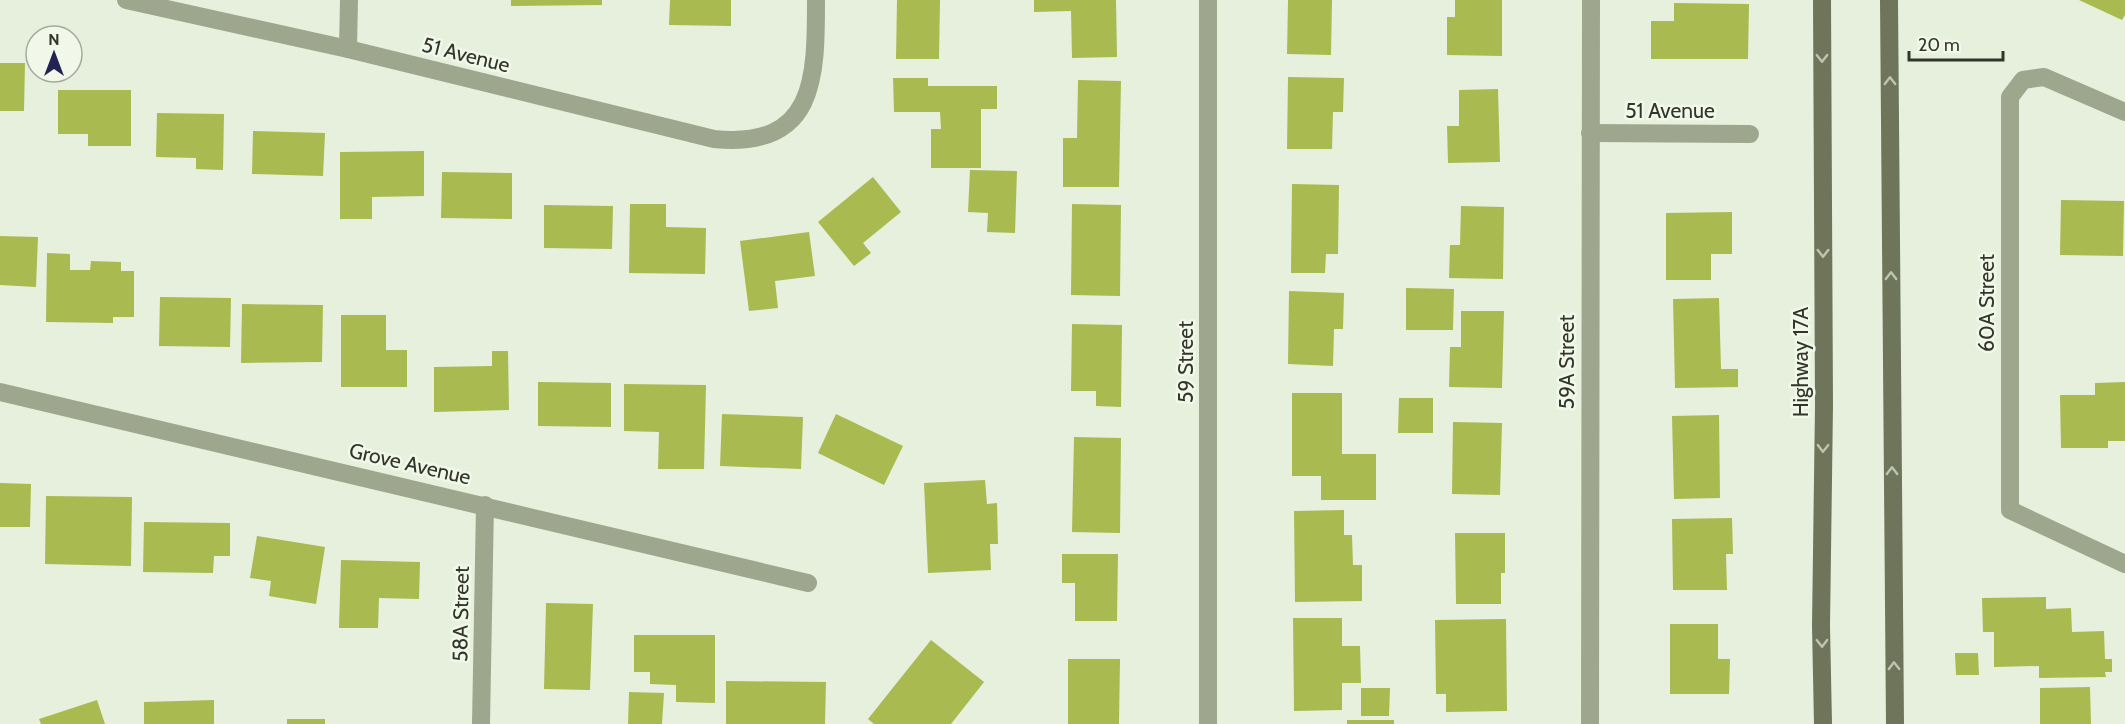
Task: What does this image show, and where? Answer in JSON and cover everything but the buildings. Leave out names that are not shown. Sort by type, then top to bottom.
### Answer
[{"type":"main road","name":"Highway 17A","points":[[1822,0],[1824,405],[1821,626],[1824,724]]},
{"type":"main road","points":[[1889,0],[1895,724]]},
{"type":"street","name":"51 Avenue","points":[[126,0],[348,49],[714,139],[739,141],[757,139],[791,120],[807,97],[812,81],[816,0]]},
{"type":"street","points":[[348,49],[349,0]]},
{"type":"street","name":"59 Street","points":[[1208,0],[1208,724]]},
{"type":"street","name":"59A Street","points":[[1590,724],[1591,0]]},
{"type":"street","name":"60A Street","points":[[2125,112],[2044,77],[2023,80],[2010,97],[2010,510],[2125,564]]},
{"type":"street","name":"51 Avenue","points":[[1590,133],[1750,134]]},
{"type":"street","name":"Grove Avenue","points":[[0,392],[808,583]]},
{"type":"street","name":"58A Street","points":[[481,724],[485,505]]}]
